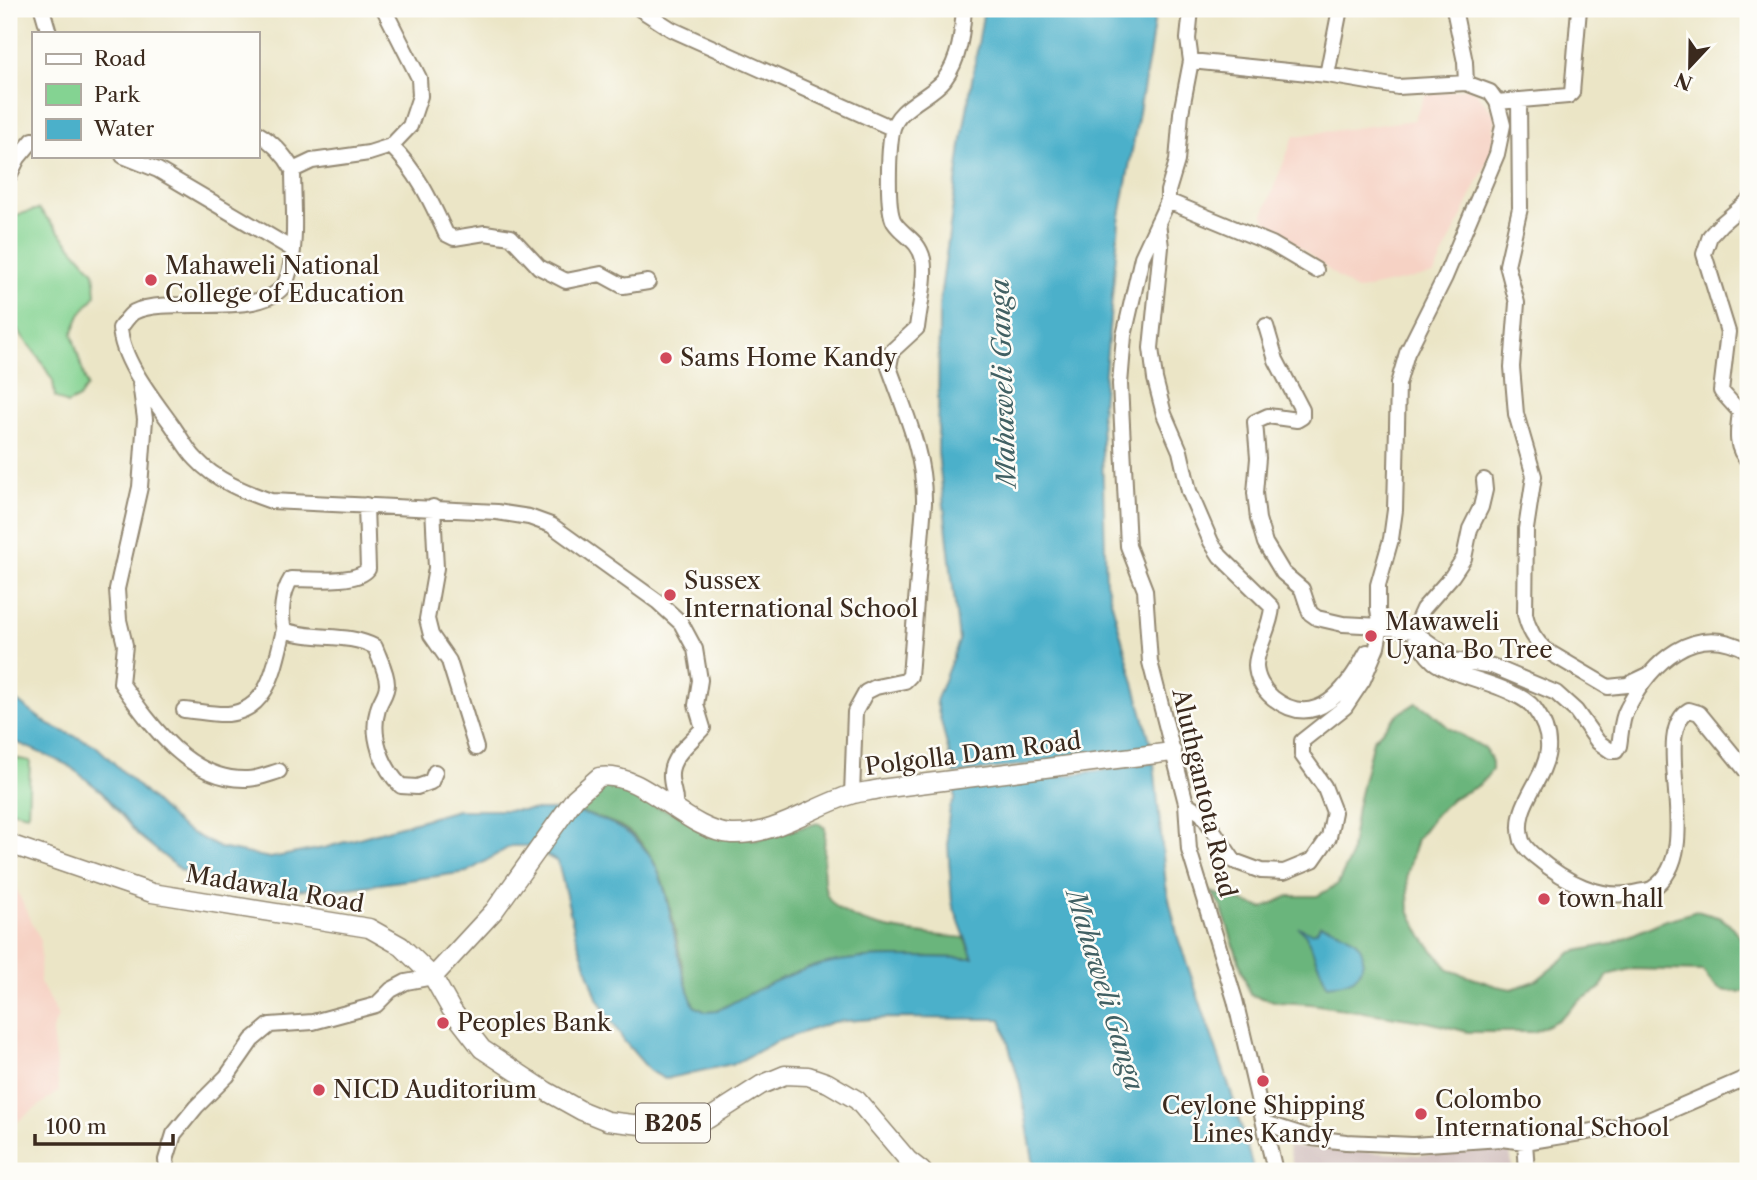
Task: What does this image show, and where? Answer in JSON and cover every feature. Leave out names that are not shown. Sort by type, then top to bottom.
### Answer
[{"type":"main road","name":"Polgolla Dam Road","points":[[433,976],[489,918],[580,792],[599,777],[613,777],[628,782],[709,828],[730,834],[746,833],[789,821],[852,794],[1164,754]]},
{"type":"main road","name":"Madawala Road","points":[[9,844],[152,893],[369,928],[401,946],[433,976],[451,1009],[482,1049],[546,1091],[607,1121],[650,1126],[708,1119],[761,1085],[785,1075],[808,1076],[828,1083],[857,1100],[908,1160],[922,1171]]},
{"type":"street","points":[[43,9],[49,32]]},
{"type":"street","points":[[293,170],[312,161],[369,153],[391,146],[410,125],[420,96],[419,78],[384,9]]},
{"type":"street","points":[[640,9],[671,29],[892,128]]},
{"type":"street","points":[[852,794],[855,712],[866,692],[905,681],[910,676],[925,503],[921,459],[889,367],[892,351],[917,328],[923,272],[923,261],[917,243],[896,224],[891,215],[889,191],[892,128],[906,110],[942,83],[950,71],[961,43],[964,9]]},
{"type":"street","name":"Aluthgantota Road","points":[[1191,9],[1188,39],[1191,61],[1181,113],[1177,161],[1168,191],[1168,201],[1142,257],[1123,347],[1120,384],[1128,546],[1145,590],[1150,662],[1168,727],[1164,754],[1186,803],[1189,850],[1235,1000],[1275,1171]]},
{"type":"street","points":[[1327,75],[1340,9]]},
{"type":"street","points":[[1454,9],[1465,62],[1466,83]]},
{"type":"street","points":[[1497,102],[1568,96],[1572,93],[1579,9]]},
{"type":"street","points":[[1186,803],[1202,814],[1234,860],[1261,871],[1284,872],[1312,860],[1329,837],[1334,812],[1324,786],[1301,755],[1302,741],[1345,707],[1363,680],[1377,647],[1381,626],[1378,585],[1391,539],[1395,510],[1398,384],[1407,353],[1446,277],[1497,154],[1503,125],[1497,102],[1490,92],[1466,83],[1398,87],[1327,75],[1191,61]]},
{"type":"street","points":[[1520,100],[1520,208],[1507,265],[1517,303],[1512,367],[1516,414],[1534,476],[1526,529],[1527,625],[1538,644],[1608,687],[1628,685],[1651,673]]},
{"type":"street","points":[[259,134],[285,155],[293,170],[292,249],[287,281],[275,293],[262,300],[234,304],[164,306],[133,313],[120,328],[120,339],[139,378],[196,460],[220,478],[248,493],[271,501],[433,508],[529,517],[551,524],[658,602],[681,623],[695,649],[700,680],[696,705],[703,728],[680,754],[671,770],[670,779],[676,796],[675,808]]},
{"type":"street","points":[[9,176],[18,158],[32,141]]},
{"type":"street","points":[[391,146],[407,161],[424,188],[446,234],[454,238],[485,233],[511,237],[539,267],[566,281],[600,274],[623,286],[648,282]]},
{"type":"street","points":[[128,158],[158,170],[292,249]]},
{"type":"street","points":[[1168,201],[1272,244],[1316,270]]},
{"type":"street","points":[[1748,201],[1710,236],[1703,254],[1728,332],[1721,391],[1740,412],[1737,438],[1742,454],[1748,460]]},
{"type":"street","points":[[1158,219],[1161,247],[1152,348],[1155,379],[1164,414],[1180,451],[1189,491],[1211,542],[1220,556],[1272,607],[1271,620],[1256,664],[1263,690],[1285,707],[1303,712],[1313,711],[1341,693],[1381,626]]},
{"type":"street","points":[[1266,326],[1276,359],[1302,410],[1302,417],[1297,421],[1268,416],[1255,422],[1258,458],[1255,493],[1258,519],[1265,543],[1283,573],[1302,589],[1310,613],[1317,618],[1343,624],[1413,631],[1452,660],[1492,666],[1556,693],[1577,710],[1598,742],[1611,751],[1616,751],[1619,746],[1625,710],[1651,673],[1677,649],[1696,641],[1715,639],[1737,644],[1748,651]]},
{"type":"street","points":[[139,378],[145,419],[140,487],[117,589],[118,620],[125,645],[121,682],[139,708],[177,752],[199,766],[222,775],[247,779],[279,771]]},
{"type":"street","points":[[1413,631],[1423,609],[1464,558],[1470,529],[1483,499],[1484,480]]},
{"type":"street","points":[[184,710],[226,714],[247,710],[256,704],[270,681],[285,630],[282,621],[285,587],[290,579],[353,578],[364,574],[368,569],[366,505]]},
{"type":"street","points":[[433,508],[436,568],[427,619],[431,635],[449,661],[476,748]]},
{"type":"street","points":[[285,630],[299,636],[360,639],[375,647],[387,682],[384,699],[378,707],[375,734],[386,765],[401,786],[417,787],[431,782],[435,772]]},
{"type":"street","points":[[1413,631],[1434,662],[1497,685],[1532,704],[1546,726],[1550,749],[1522,818],[1522,841],[1526,848],[1547,866],[1574,883],[1597,892],[1630,895],[1652,889],[1667,873],[1676,850],[1678,819],[1673,739],[1682,714],[1689,710],[1699,713],[1748,773]]},
{"type":"street","points":[[168,1171],[166,1160],[174,1133],[227,1076],[253,1040],[270,1025],[313,1023],[376,1004],[391,990],[406,982],[433,976]]},
{"type":"street","points":[[1265,1123],[1312,1138],[1346,1142],[1413,1145],[1501,1139],[1525,1142],[1643,1123],[1748,1077]]},
{"type":"street","points":[[1525,1142],[1527,1171]]},
{"type":"shaded area","points":[[1468,88],[1475,91],[1495,115],[1493,150],[1434,274],[1353,289],[1264,219],[1264,212],[1294,136],[1414,120],[1425,95]]},
{"type":"shaded area","points":[[9,874],[41,941],[40,982],[58,1016],[52,1031],[59,1091],[9,1128]]},
{"type":"shaded area","points":[[1288,1147],[1418,1155],[1491,1150],[1510,1152],[1513,1171],[1295,1171]]},
{"type":"green space","points":[[39,209],[94,272],[96,295],[80,315],[72,334],[87,386],[79,398],[67,404],[55,397],[53,381],[9,319],[9,217]]},
{"type":"green space","points":[[1416,703],[1429,710],[1449,728],[1486,749],[1492,762],[1492,770],[1480,785],[1453,798],[1435,815],[1417,839],[1407,875],[1409,911],[1423,938],[1449,970],[1512,989],[1537,980],[1572,952],[1611,944],[1663,921],[1697,911],[1721,918],[1748,946],[1748,992],[1721,990],[1703,971],[1630,969],[1608,975],[1600,989],[1579,1001],[1558,1020],[1534,1032],[1468,1032],[1428,1022],[1311,1004],[1278,1002],[1250,995],[1221,906],[1211,892],[1263,908],[1289,896],[1317,896],[1338,884],[1350,858],[1357,807],[1373,740],[1397,715]],"holes":[[[1320,925],[1356,941],[1327,985],[1306,935],[1317,932]]]},
{"type":"green space","points":[[9,757],[30,761],[28,814],[9,810]]},
{"type":"green space","points":[[609,783],[657,807],[756,840],[818,823],[825,828],[826,890],[828,897],[838,908],[853,917],[891,929],[964,938],[974,958],[894,957],[834,962],[790,975],[717,1011],[706,1012],[694,1006],[663,882],[653,860],[639,840],[620,826],[579,812],[591,791]]},
{"type":"water","name":"Mahaweli Ganga","points":[[984,9],[1156,9],[1119,222],[1101,415],[1106,582],[1152,748],[954,774],[936,701],[959,641],[938,452],[939,306],[962,139]]},
{"type":"water","name":"Mahaweli Ganga","points":[[9,695],[49,725],[95,745],[182,828],[220,848],[270,858],[324,848],[457,810],[562,810],[603,820],[631,835],[650,856],[662,881],[683,973],[694,1006],[706,1012],[717,1011],[790,975],[834,962],[894,957],[973,958],[952,903],[947,829],[955,791],[1154,763],[1166,886],[1178,938],[1231,1092],[1254,1171],[1035,1171],[1020,1084],[1001,1019],[886,1018],[833,1022],[775,1042],[736,1063],[665,1079],[650,1071],[624,1041],[597,998],[575,933],[558,862],[529,846],[511,846],[467,872],[350,888],[282,890],[230,886],[181,870],[138,835],[102,792],[68,765],[18,743],[9,736]]},
{"type":"water","points":[[1320,925],[1343,933],[1361,949],[1362,965],[1351,980],[1327,985],[1306,935],[1298,927],[1311,933],[1317,931]]},
{"type":"place","name":"Mahaweli National College of Education","points":[[151,280]]},
{"type":"place","name":"Sams Home Kandy","points":[[666,358]]},
{"type":"place","name":"Sussex International School","points":[[670,595]]},
{"type":"place","name":"Mawaweli Uyana Bo Tree","points":[[1371,636]]},
{"type":"place","name":"town hall","points":[[1544,899]]},
{"type":"place","name":"Peoples Bank","points":[[443,1023]]},
{"type":"place","name":"Ceylone Shipping Lines Kandy","points":[[1263,1081]]},
{"type":"place","name":"NICD Auditorium","points":[[319,1090]]},
{"type":"place","name":"Colombo International School","points":[[1421,1114]]}]
